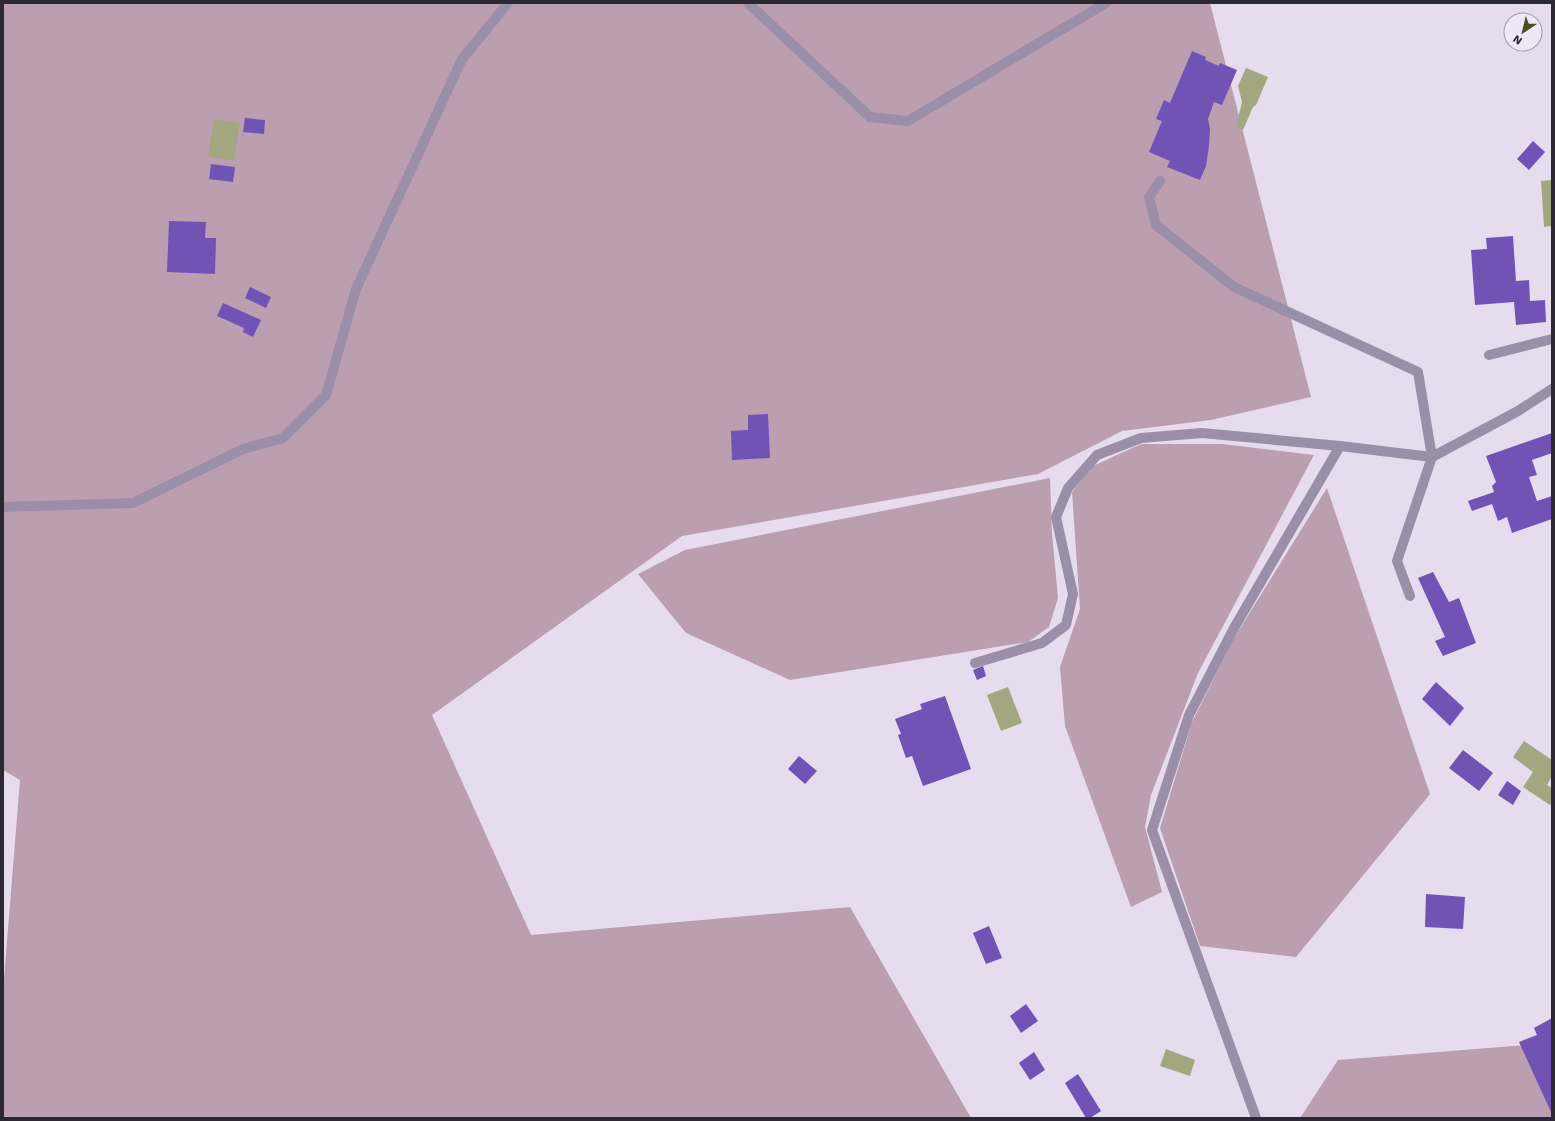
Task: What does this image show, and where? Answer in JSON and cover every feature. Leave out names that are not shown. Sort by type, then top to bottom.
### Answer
[{"type":"lane","points":[[3,507],[133,503],[243,450],[283,438],[326,395],[356,289],[462,59],[508,3]]},
{"type":"lane","points":[[748,3],[870,117],[908,121],[1106,3]]},
{"type":"lane","points":[[1160,181],[1149,197],[1156,225],[1234,287],[1418,372],[1432,458],[1397,561],[1410,596]]},
{"type":"lane","points":[[1489,355],[1552,340]]},
{"type":"lane","points":[[975,663],[1042,643],[1066,625],[1073,594],[1056,516],[1068,488],[1097,455],[1141,438],[1202,433],[1340,446],[1432,458],[1518,412],[1552,388]]},
{"type":"lane","points":[[1256,1118],[1152,830],[1189,714],[1234,628],[1340,446]]},
{"type":"shaded area","points":[[3,3],[1210,3],[1311,397],[1211,420],[1122,431],[1038,474],[682,536],[432,715],[531,935],[850,907],[971,1118],[3,1118],[3,991],[20,780],[3,770]]},
{"type":"shaded area","points":[[1246,68],[1268,77],[1243,130],[1236,127],[1242,102],[1238,86]]},
{"type":"shaded area","points":[[214,119],[240,123],[234,161],[208,156]]},
{"type":"shaded area","points":[[1552,180],[1552,226],[1544,227],[1541,181]]},
{"type":"shaded area","points":[[1141,444],[1222,444],[1314,455],[1198,673],[1151,795],[1145,827],[1162,892],[1131,907],[1065,726],[1060,667],[1080,609],[1072,492],[1093,466]]},
{"type":"shaded area","points":[[1050,478],[1052,533],[1058,598],[1049,627],[1028,642],[790,680],[686,633],[638,574],[685,550]]},
{"type":"shaded area","points":[[1327,488],[1430,794],[1296,957],[1200,946],[1160,828],[1192,722],[1234,638]]},
{"type":"shaded area","points":[[1008,687],[1022,723],[1001,731],[987,695]]},
{"type":"shaded area","points":[[1524,741],[1552,760],[1552,776],[1547,785],[1552,788],[1552,802],[1550,805],[1523,787],[1533,772],[1513,757]]},
{"type":"shaded area","points":[[1552,1043],[1552,1118],[1300,1118],[1338,1060]]},
{"type":"shaded area","points":[[1166,1049],[1195,1060],[1190,1076],[1160,1066]]},
{"type":"building","points":[[1192,51],[1206,57],[1205,60],[1219,66],[1220,63],[1237,70],[1222,105],[1214,102],[1208,119],[1210,129],[1209,146],[1206,166],[1200,180],[1167,167],[1170,161],[1149,152],[1162,121],[1156,119],[1164,100],[1170,103]]},
{"type":"building","points":[[245,118],[265,120],[264,134],[243,132]]},
{"type":"building","points":[[1533,141],[1545,152],[1529,170],[1517,159]]},
{"type":"building","points":[[211,164],[235,167],[233,182],[209,179]]},
{"type":"building","points":[[169,221],[206,222],[205,238],[216,238],[215,274],[167,272]]},
{"type":"building","points":[[1513,236],[1516,281],[1529,280],[1530,301],[1545,300],[1546,322],[1516,325],[1514,302],[1475,305],[1471,250],[1487,249],[1486,238]]},
{"type":"building","points":[[250,287],[271,297],[266,308],[245,298]]},
{"type":"building","points":[[223,303],[261,320],[253,337],[243,332],[244,328],[217,316]]},
{"type":"building","points":[[768,414],[770,458],[732,460],[731,431],[748,430],[748,415]]},
{"type":"building","points":[[1552,433],[1552,453],[1532,460],[1537,475],[1529,477],[1537,501],[1552,496],[1552,519],[1512,533],[1507,517],[1498,521],[1492,504],[1472,511],[1468,501],[1494,492],[1492,486],[1496,482],[1486,456]]},
{"type":"building","points":[[1433,572],[1449,602],[1459,598],[1476,643],[1443,656],[1435,641],[1445,637],[1418,578]]},
{"type":"building","points":[[983,666],[986,676],[977,680],[973,670]]},
{"type":"building","points":[[1436,682],[1464,708],[1450,726],[1422,699]]},
{"type":"building","points":[[945,696],[971,769],[923,786],[912,756],[906,758],[898,735],[901,734],[895,719],[922,709],[920,704]]},
{"type":"building","points":[[1463,750],[1493,773],[1479,791],[1449,768]]},
{"type":"building","points":[[799,756],[817,771],[805,784],[788,769]]},
{"type":"building","points":[[1507,781],[1521,791],[1513,805],[1498,795]]},
{"type":"building","points":[[1426,894],[1465,897],[1463,929],[1425,927]]},
{"type":"building","points":[[989,926],[1002,958],[986,964],[973,933]]},
{"type":"building","points":[[1026,1004],[1038,1021],[1021,1033],[1010,1016]]},
{"type":"building","points":[[1552,1018],[1551,1112],[1519,1042],[1537,1035],[1534,1028]]},
{"type":"building","points":[[1034,1052],[1045,1070],[1030,1080],[1019,1063]]},
{"type":"building","points":[[1078,1074],[1101,1111],[1090,1118],[1086,1118],[1065,1083]]}]
